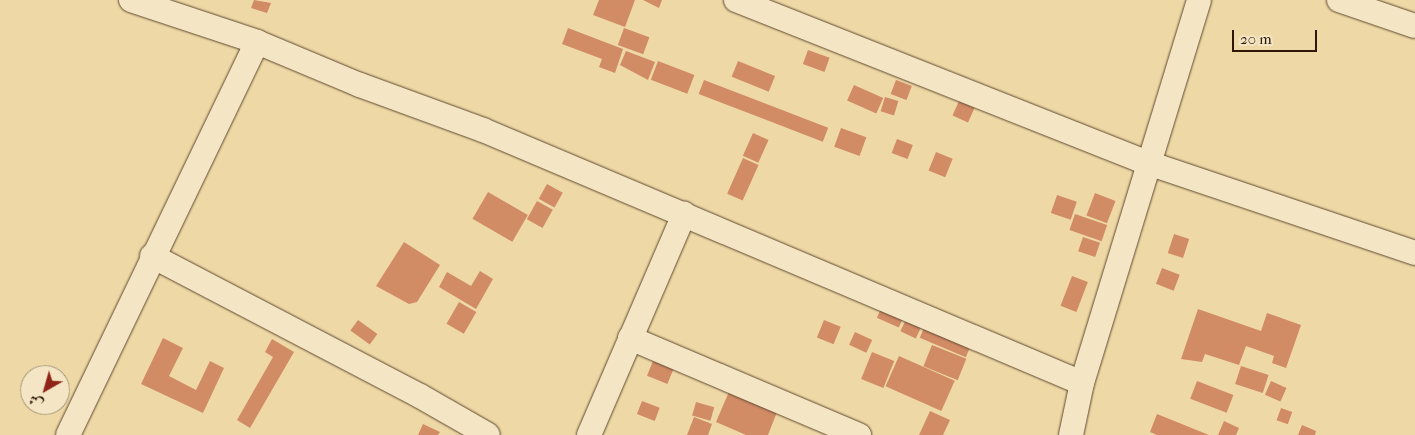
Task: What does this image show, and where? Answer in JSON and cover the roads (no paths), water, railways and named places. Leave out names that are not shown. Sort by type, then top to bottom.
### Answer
[{"type":"street","points":[[131,0],[257,42],[360,85],[483,130],[1082,383]]},
{"type":"street","points":[[736,0],[1148,163],[1415,253]]},
{"type":"street","points":[[1071,435],[1082,383],[1198,0]]},
{"type":"street","points":[[1339,0],[1415,26]]},
{"type":"street","points":[[68,435],[152,256],[257,42]]},
{"type":"street","points":[[589,435],[684,214]]},
{"type":"street","points":[[152,256],[420,396],[488,435]]},
{"type":"street","points":[[630,338],[859,435]]}]
